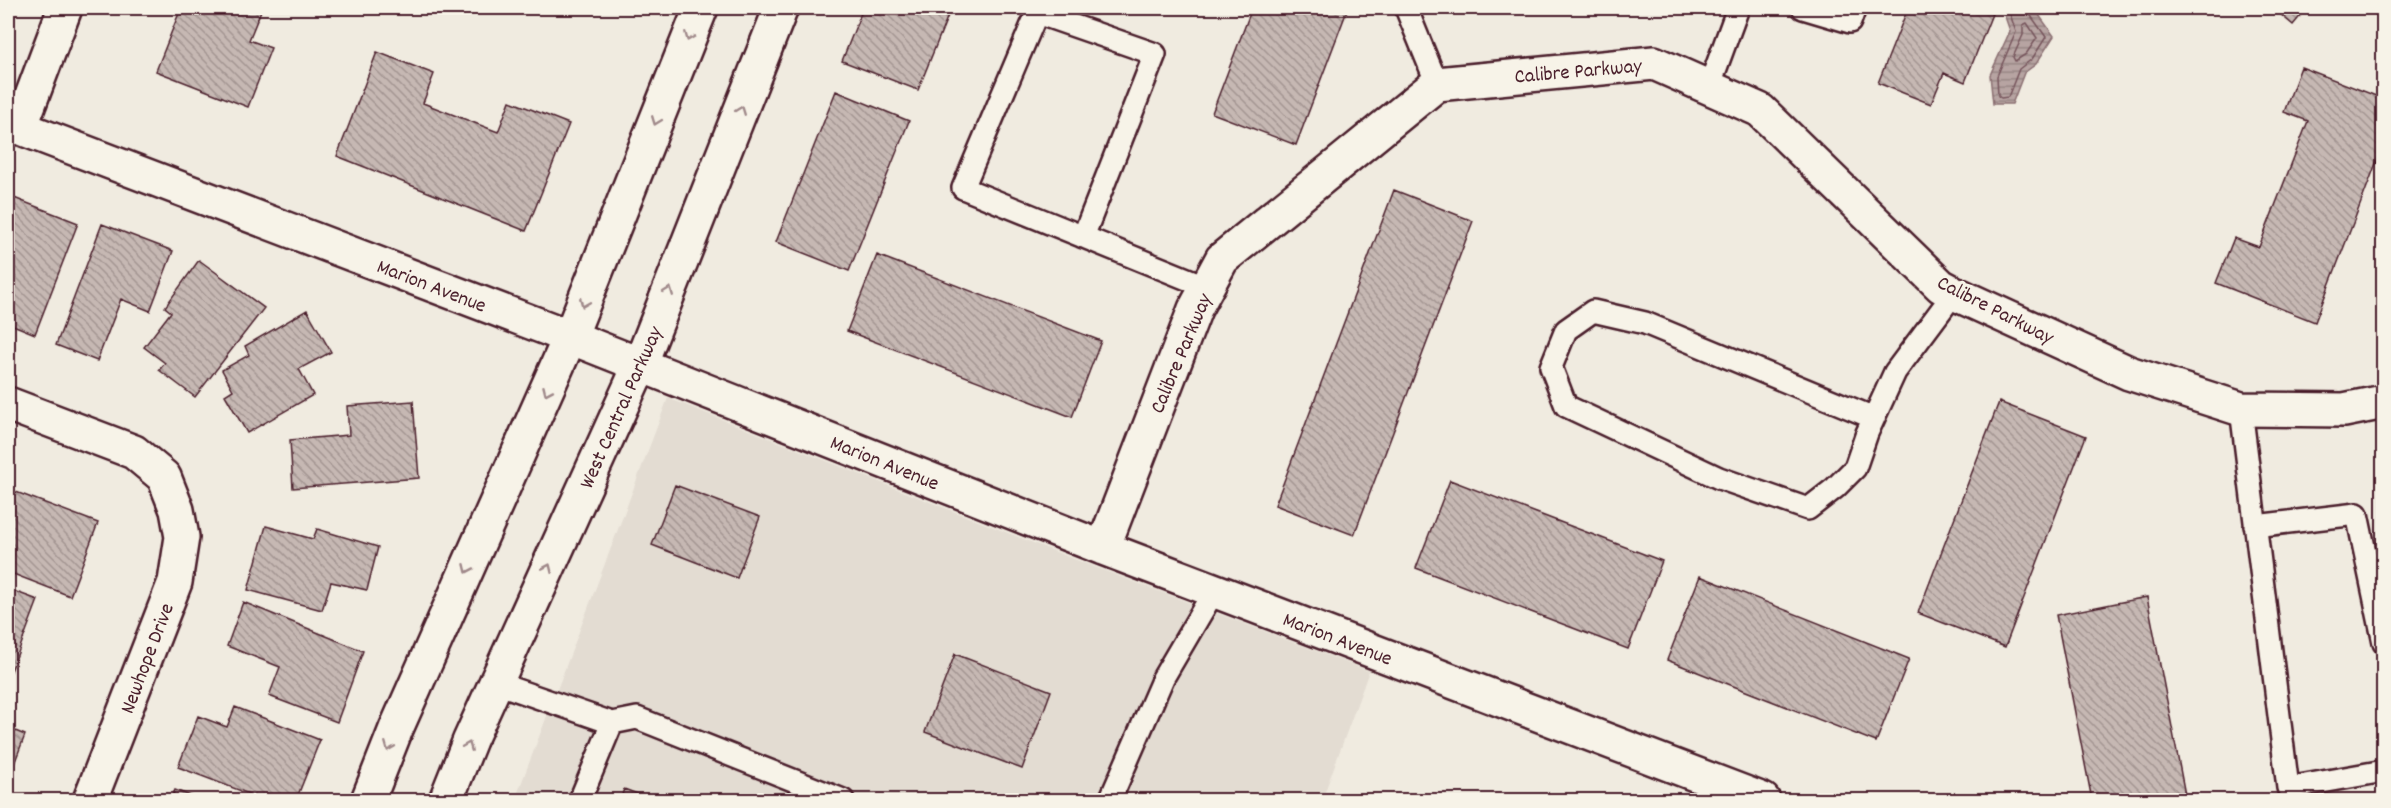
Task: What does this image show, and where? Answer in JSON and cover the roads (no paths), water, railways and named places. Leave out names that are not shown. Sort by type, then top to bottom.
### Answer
[{"type":"street","points":[[14,125],[65,8]]},
{"type":"street","points":[[368,801],[396,729],[570,337],[700,8]]},
{"type":"street","name":"West Central Parkway","points":[[446,801],[496,683],[640,365],[781,8]]},
{"type":"street","name":"Calibre Parkway","points":[[1103,548],[1195,309],[1222,260],[1437,84],[1654,63],[1760,110],[1941,286],[1954,293],[2129,373],[2241,409],[2344,410],[2384,402]]},
{"type":"street","name":"Marion Avenue","points":[[14,125],[570,337],[1103,548],[1763,801]]},
{"type":"street","name":"Newhope Drive","points":[[8,404],[134,452],[164,477],[177,510],[182,537],[176,582],[90,801]]},
{"type":"lane","points":[[1406,8],[1437,84]]},
{"type":"lane","points":[[1709,87],[1738,8]]},
{"type":"lane","points":[[1803,8],[1850,22],[1855,8]]},
{"type":"lane","points":[[1083,237],[1155,54],[1037,14],[963,188],[1083,237],[1207,287]]},
{"type":"lane","points":[[1874,418],[1645,323],[1593,311],[1566,330],[1551,367],[1566,406],[1719,478],[1808,509],[1835,488],[1855,468],[1895,372],[1954,293]]},
{"type":"lane","points":[[2241,409],[2288,788],[2384,771]]},
{"type":"lane","points":[[2255,526],[2357,514],[2384,644]]},
{"type":"lane","points":[[1110,801],[1163,678],[1214,591]]},
{"type":"lane","points":[[496,683],[612,723],[637,718],[843,801]]},
{"type":"lane","points":[[580,801],[612,723]]},
{"type":"water","points":[[2002,8],[2034,8],[2054,36],[2036,64],[2024,73],[2012,104],[1993,104],[1990,75],[2010,31]]}]
